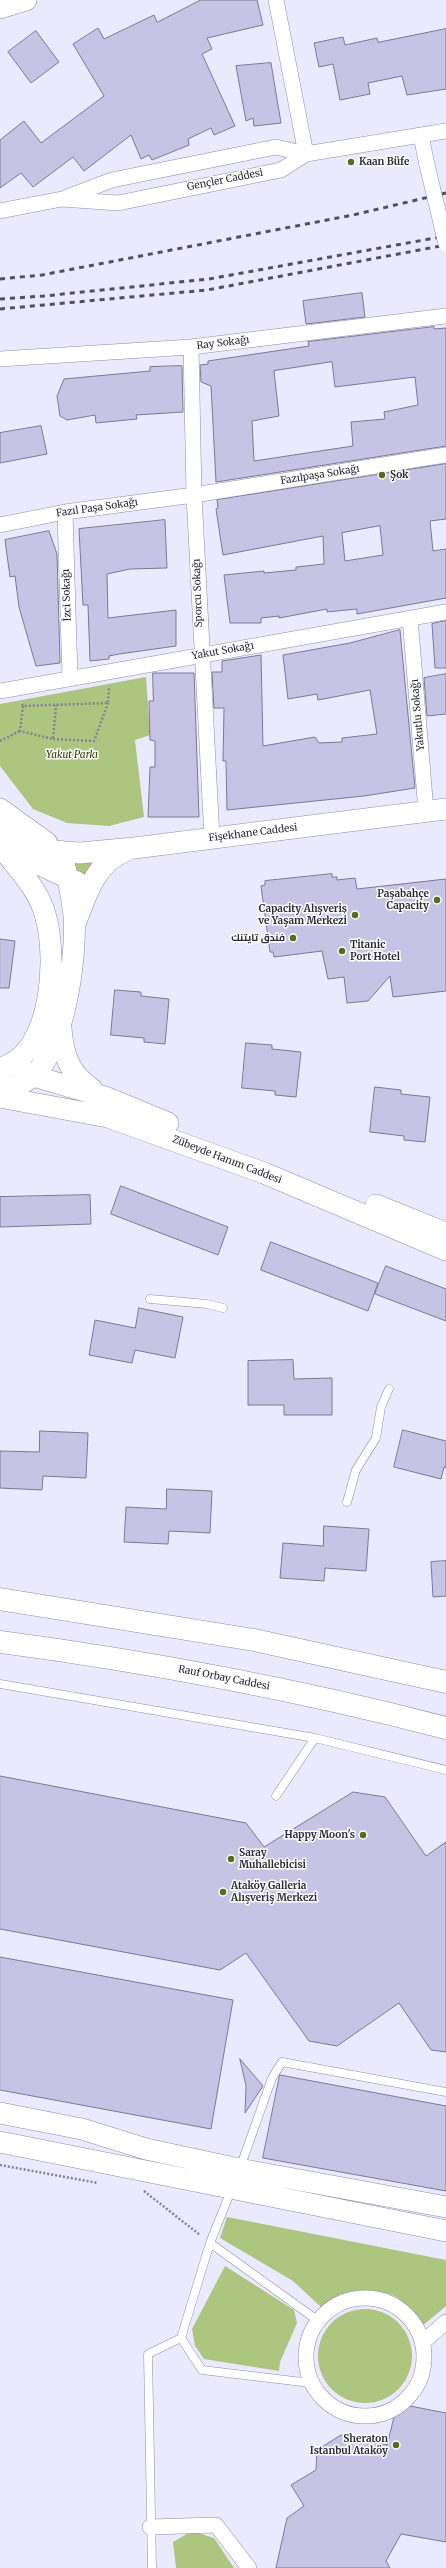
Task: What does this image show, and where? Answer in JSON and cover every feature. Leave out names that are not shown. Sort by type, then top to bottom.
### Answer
[{"type":"highway","points":[[0,1599],[254,1640],[444,1681]]},
{"type":"highway","name":"Rauf Orbay Caddesi","points":[[0,1642],[193,1671],[353,1704],[446,1728]]},
{"type":"main road","points":[[0,8],[26,0]]},
{"type":"main road","name":"Fişekhane Caddesi","points":[[0,809],[20,826],[60,851]]},
{"type":"main road","name":"Fişekhane Caddesi","points":[[2,837],[43,851],[80,852],[134,848],[436,810]]},
{"type":"main road","points":[[2,837],[40,865],[90,886]]},
{"type":"main road","points":[[2,837],[36,893],[49,927],[51,954],[44,1010],[38,1032],[28,1052],[7,1066]]},
{"type":"main road","points":[[74,927],[90,886],[107,861],[134,848]]},
{"type":"main road","points":[[0,1088],[19,1085],[33,1076],[49,1056],[61,1025],[69,982],[74,927],[68,878],[60,851]]},
{"type":"main road","points":[[61,1025],[62,1046],[70,1067],[77,1077],[105,1096]]},
{"type":"main road","points":[[7,1066],[33,1076],[105,1096]]},
{"type":"main road","name":"Zübeyde Hanım Caddesi","points":[[105,1096],[446,1233]]},
{"type":"main road","name":"Zübeyde Hanım Caddesi","points":[[0,1097],[82,1111],[122,1121],[264,1173],[446,1250]]},
{"type":"main road","points":[[0,2112],[82,2129],[236,2178],[446,2231]]},
{"type":"main road","points":[[0,2142],[236,2178],[446,2207]]},
{"type":"street","points":[[62,199],[112,180],[276,147],[306,154],[276,0]]},
{"type":"street","name":"Gençler Caddesi","points":[[0,211],[62,199],[118,203],[281,170],[306,154],[446,131]]},
{"type":"street","points":[[421,136],[446,244]]},
{"type":"street","name":"Ray Sokağı","points":[[0,359],[191,347],[446,316]]},
{"type":"street","name":"Sporcu Sokağı","points":[[191,347],[194,495],[201,655],[212,838]]},
{"type":"street","name":"Fazılpaşa Sokağı","points":[[194,495],[446,455]]},
{"type":"street","name":"Fazıl Paşa Sokağı","points":[[0,525],[65,512],[194,495]]},
{"type":"street","name":"İzci Sokağı","points":[[65,512],[70,678]]},
{"type":"street","name":"Yakut Sokağı","points":[[7,689],[446,612]]},
{"type":"street","name":"Yakutlu Sokağı","points":[[410,618],[436,810]]},
{"type":"street","points":[[351,2299],[379,2299],[398,2307],[414,2323],[423,2342],[424,2362],[419,2382],[407,2399],[384,2413],[363,2416],[340,2411],[323,2399],[311,2383],[305,2363],[308,2338],[317,2320],[332,2307],[351,2299]]},
{"type":"street","points":[[423,2342],[446,2322]]},
{"type":"street","points":[[150,2527],[216,2526],[249,2568]]},
{"type":"lane","points":[[150,1299],[207,1304],[223,1308]]},
{"type":"lane","points":[[347,1502],[356,1470],[376,1438],[381,1407],[390,1389]]},
{"type":"lane","points":[[0,1684],[314,1738],[446,1770]]},
{"type":"lane","points":[[276,1796],[314,1738]]},
{"type":"lane","points":[[152,2568],[150,2527],[148,2354],[181,2338],[210,2243],[236,2178],[272,2078],[282,2062],[446,2092]]},
{"type":"lane","points":[[210,2243],[317,2320]]},
{"type":"lane","points":[[181,2338],[202,2370],[311,2383]]},
{"type":"path","points":[[0,741],[20,731],[53,739],[94,741],[108,703],[109,672]]},
{"type":"path","points":[[7,689],[23,706],[108,703]]},
{"type":"path","points":[[53,739],[56,705]]},
{"type":"path","points":[[20,731],[23,706]]},
{"type":"path","points":[[0,2164],[80,2180]]},
{"type":"path","points":[[138,2187],[210,2243]]},
{"type":"green space","name":"Yakut Parkı","points":[[146,677],[150,735],[135,740],[144,817],[109,826],[67,823],[33,809],[0,766],[0,704]]},
{"type":"green space","points":[[71,860],[101,860],[86,880],[75,873]]},
{"type":"green space","points":[[227,2217],[446,2260],[446,2306],[421,2327],[400,2300],[392,2295],[383,2293],[372,2292],[349,2295],[329,2303],[322,2308],[293,2281],[220,2238]]},
{"type":"green space","points":[[225,2266],[294,2310],[297,2323],[280,2362],[279,2371],[204,2359],[195,2346],[192,2329]]},
{"type":"green space","points":[[365,2309],[383,2313],[398,2323],[408,2338],[412,2356],[408,2374],[398,2389],[383,2399],[365,2403],[347,2399],[332,2389],[322,2374],[318,2356],[322,2338],[332,2323],[347,2313]]},
{"type":"green space","points":[[192,2531],[214,2538],[234,2568],[176,2568],[173,2542]]},
{"type":"building","points":[[201,0],[257,0],[263,25],[207,38],[212,49],[202,54],[235,126],[214,135],[211,128],[188,139],[189,145],[152,160],[149,155],[141,159],[131,135],[84,171],[73,157],[33,187],[21,173],[0,188],[0,140],[24,121],[41,143],[104,96],[73,44],[98,28],[104,39],[154,15],[157,22]]},
{"type":"building","points":[[446,29],[446,89],[407,95],[402,76],[368,83],[370,94],[340,100],[333,64],[319,67],[314,43],[343,37],[345,45],[377,38],[378,42]]},
{"type":"building","points":[[36,31],[59,62],[31,83],[8,52]]},
{"type":"building","points":[[271,63],[281,123],[254,126],[253,118],[246,121],[236,66]]},
{"type":"building","points":[[362,293],[365,317],[306,324],[303,301]]},
{"type":"building","points":[[434,327],[434,329],[446,328],[446,446],[216,482],[211,386],[201,382],[200,365],[208,364],[208,361],[309,346],[308,342]],"holes":[[[332,362],[335,387],[415,377],[418,405],[384,412],[385,419],[351,422],[353,446],[254,461],[252,421],[279,416],[274,371]]]},
{"type":"building","points":[[182,366],[183,412],[136,415],[137,419],[96,423],[95,415],[67,420],[60,416],[57,396],[64,379],[150,371],[150,367]]},
{"type":"building","points":[[41,426],[47,454],[0,463],[0,433]]},
{"type":"building","points":[[446,464],[446,519],[430,521],[433,551],[446,549],[446,598],[357,614],[357,609],[327,612],[327,609],[279,618],[279,616],[261,618],[261,623],[230,623],[224,575],[264,571],[264,573],[296,570],[296,567],[324,564],[323,536],[223,555],[216,509],[218,508],[217,500]],"holes":[[[380,526],[383,555],[345,561],[342,533]]]},
{"type":"building","points":[[165,520],[167,568],[130,569],[107,574],[108,618],[176,610],[176,646],[119,654],[109,656],[109,659],[90,661],[88,605],[83,605],[79,529]]},
{"type":"building","points":[[49,531],[57,554],[60,663],[36,666],[19,607],[15,576],[10,577],[5,540]]},
{"type":"building","points":[[446,621],[446,668],[435,668],[432,624]]},
{"type":"building","points":[[400,630],[415,788],[364,796],[227,810],[226,761],[223,761],[224,708],[214,708],[212,672],[222,672],[222,661],[261,655],[263,746],[315,737],[319,743],[342,742],[342,738],[377,734],[370,690],[318,700],[317,694],[288,699],[283,655],[350,643]]},
{"type":"building","points":[[153,673],[194,673],[199,817],[148,817],[150,767],[155,767],[155,741],[150,740],[149,701],[153,701]]},
{"type":"building","points":[[446,674],[446,714],[427,716],[424,678]]},
{"type":"building","name":"Capacity Alışveriş ve Yaşam Merkezi","points":[[332,874],[332,877],[337,877],[337,880],[355,878],[357,889],[446,879],[446,991],[393,997],[390,976],[368,1001],[347,1003],[344,977],[328,979],[322,951],[274,957],[273,952],[270,952],[261,886],[265,885],[265,881]]},
{"type":"building","points":[[0,939],[15,941],[9,988],[0,988]]},
{"type":"building","points":[[115,990],[141,992],[141,996],[169,999],[165,1044],[144,1042],[144,1038],[111,1035]]},
{"type":"building","points":[[246,1043],[272,1045],[272,1049],[301,1052],[296,1097],[275,1095],[275,1091],[242,1088]]},
{"type":"building","points":[[375,1087],[401,1090],[401,1094],[430,1097],[425,1142],[404,1140],[404,1136],[370,1132]]},
{"type":"building","points":[[121,1186],[228,1227],[218,1255],[111,1214]]},
{"type":"building","points":[[90,1195],[91,1224],[0,1227],[0,1197]]},
{"type":"building","points":[[271,1242],[378,1283],[368,1311],[261,1270]]},
{"type":"building","points":[[386,1266],[446,1289],[446,1321],[375,1294]]},
{"type":"building","points":[[139,1308],[183,1317],[175,1358],[135,1350],[132,1363],[89,1355],[95,1320],[135,1328]]},
{"type":"building","points":[[293,1360],[294,1379],[332,1378],[332,1415],[284,1415],[284,1405],[248,1405],[248,1361]]},
{"type":"building","points":[[403,1430],[446,1441],[446,1468],[444,1467],[441,1479],[394,1467]]},
{"type":"building","points":[[40,1431],[88,1433],[86,1478],[43,1476],[42,1490],[0,1488],[0,1451],[39,1452]]},
{"type":"building","points":[[167,1489],[212,1491],[210,1533],[169,1531],[168,1544],[124,1542],[126,1507],[166,1509]]},
{"type":"building","points":[[324,1526],[369,1529],[366,1571],[325,1568],[324,1581],[280,1578],[283,1543],[323,1546]]},
{"type":"building","points":[[446,1561],[446,1596],[433,1597],[431,1562]]},
{"type":"building","name":"Ataköy Galleria Alışveriş Merkezi","points":[[0,1776],[246,1823],[264,1847],[353,1792],[385,1797],[426,1856],[446,1842],[446,2052],[431,2050],[399,2003],[337,2046],[309,2041],[246,1953],[220,1970],[0,1929]]},
{"type":"building","points":[[0,1957],[233,2000],[211,2129],[0,2090]]},
{"type":"building","points":[[240,2059],[263,2086],[245,2113],[246,2086]]},
{"type":"building","points":[[280,2075],[446,2106],[446,2191],[263,2158]]},
{"type":"building","points":[[410,2406],[446,2413],[446,2542],[401,2534],[386,2561],[390,2568],[276,2568],[287,2518],[304,2506],[291,2485],[316,2470],[317,2450],[341,2435],[387,2445],[394,2417]]},
{"type":"railway","points":[[0,279],[42,275],[353,215],[446,193]]},
{"type":"railway","points":[[0,299],[44,296],[209,279],[446,236]]},
{"type":"railway","points":[[0,309],[207,290],[446,245]]},
{"type":"place","name":"Kaan Büfe","points":[[351,162]]},
{"type":"place","name":"Şok","points":[[382,475]]},
{"type":"place","name":"Paşabahçe Capacity","points":[[437,900]]},
{"type":"place","name":"Capacity Alışveriş ve Yaşam Merkezi","points":[[355,915]]},
{"type":"place","name":"فندق تايتنك","points":[[293,938]]},
{"type":"place","name":"Titanic Port Hotel","points":[[342,951]]},
{"type":"place","name":"Happy Moon's","points":[[363,1835]]},
{"type":"place","name":"Saray Muhallebicisi","points":[[231,1859]]},
{"type":"place","name":"Ataköy Galleria Alışveriş Merkezi","points":[[223,1892]]},
{"type":"place","name":"Sheraton Istanbul Ataköy","points":[[396,2445]]}]
